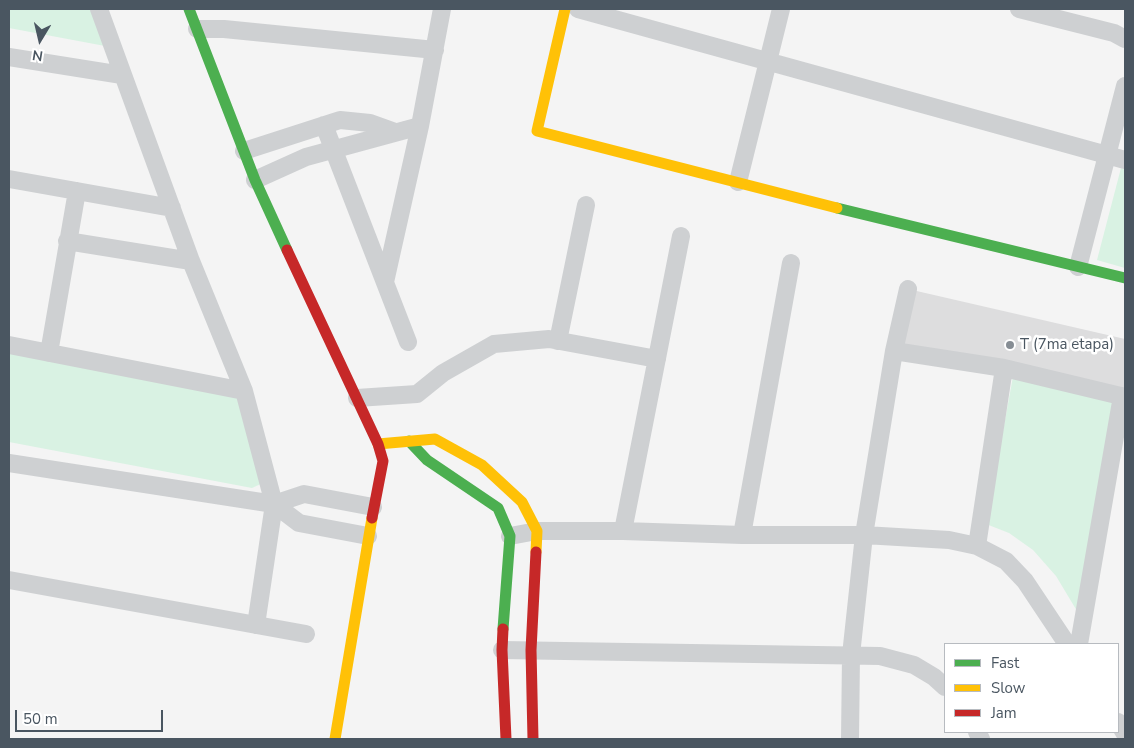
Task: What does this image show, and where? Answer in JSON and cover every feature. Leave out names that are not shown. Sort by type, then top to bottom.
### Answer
[{"type":"street","points":[[99,9],[191,262],[244,391],[274,504],[256,625]]},
{"type":"street","points":[[189,9],[255,180],[378,444],[383,461],[373,507],[335,739]]},
{"type":"street","points":[[385,282],[420,126],[442,9]]},
{"type":"street","points":[[565,9],[537,131],[1125,278]]},
{"type":"street","points":[[578,9],[1125,160]]},
{"type":"street","points":[[738,182],[781,9]]},
{"type":"street","points":[[1019,9],[1114,33],[1125,39]]},
{"type":"street","points":[[197,29],[224,29],[435,50]]},
{"type":"street","points":[[9,57],[122,75]]},
{"type":"street","points":[[1078,267],[1125,86]]},
{"type":"street","points":[[244,151],[340,120],[370,122],[395,132]]},
{"type":"street","points":[[324,124],[408,342]]},
{"type":"street","points":[[255,180],[306,157],[420,126]]},
{"type":"street","points":[[9,179],[172,208]]},
{"type":"street","points":[[49,353],[77,192]]},
{"type":"street","points":[[558,341],[586,205]]},
{"type":"street","points":[[623,530],[681,236]]},
{"type":"street","points":[[67,241],[191,262]]},
{"type":"street","points":[[742,536],[791,263]]},
{"type":"street","points":[[850,739],[851,655],[864,535],[894,351],[908,289]]},
{"type":"street","points":[[357,398],[417,394],[443,373],[494,344],[549,339],[657,359]]},
{"type":"street","points":[[9,345],[244,391]]},
{"type":"street","points":[[894,351],[1004,368],[1124,396],[1079,643]]},
{"type":"street","points":[[977,546],[1004,368]]},
{"type":"street","points":[[378,444],[435,439],[482,465],[522,502],[538,532],[531,650],[533,739]]},
{"type":"street","points":[[409,441],[428,460],[498,508],[510,536],[502,650],[506,739]]},
{"type":"street","points":[[9,462],[274,504],[304,494],[373,507]]},
{"type":"street","points":[[274,504],[299,523],[368,536]]},
{"type":"street","points":[[510,536],[538,532],[623,530],[742,536],[864,535],[949,540],[977,546],[1006,562],[1025,581],[1066,643]]},
{"type":"street","points":[[9,580],[306,634]]},
{"type":"street","points":[[502,650],[880,656],[914,665],[944,685]]},
{"type":"green space","points":[[9,9],[98,9],[105,46],[9,28]]},
{"type":"green space","points":[[1121,168],[1125,170],[1125,268],[1097,260]]},
{"type":"green space","points":[[9,340],[238,384],[263,483],[252,488],[9,442]]},
{"type":"green space","points":[[1014,371],[1114,396],[1080,616],[1056,576],[1033,550],[1009,533],[986,524]]},
{"type":"building","name":"T (7ma etapa)","points":[[908,289],[1125,339],[1125,397],[894,351]]},
{"type":"traffic: fast","points":[[189,9],[255,180],[287,250]]},
{"type":"traffic: fast","points":[[837,208],[1125,278]]},
{"type":"traffic: fast","points":[[409,441],[427,460],[498,508],[510,536],[503,629]]},
{"type":"traffic: slow","points":[[565,9],[537,131],[837,208]]},
{"type":"traffic: slow","points":[[378,444],[435,439],[482,465],[522,502],[537,531],[536,552]]},
{"type":"traffic: slow","points":[[335,739],[372,518]]},
{"type":"traffic: jam","points":[[287,250],[378,444],[383,461],[372,518]]},
{"type":"traffic: jam","points":[[533,739],[531,650],[536,552]]},
{"type":"traffic: jam","points":[[503,629],[502,650],[506,739]]},
{"type":"place","name":"T (7ma etapa)","points":[[1010,345]]}]
